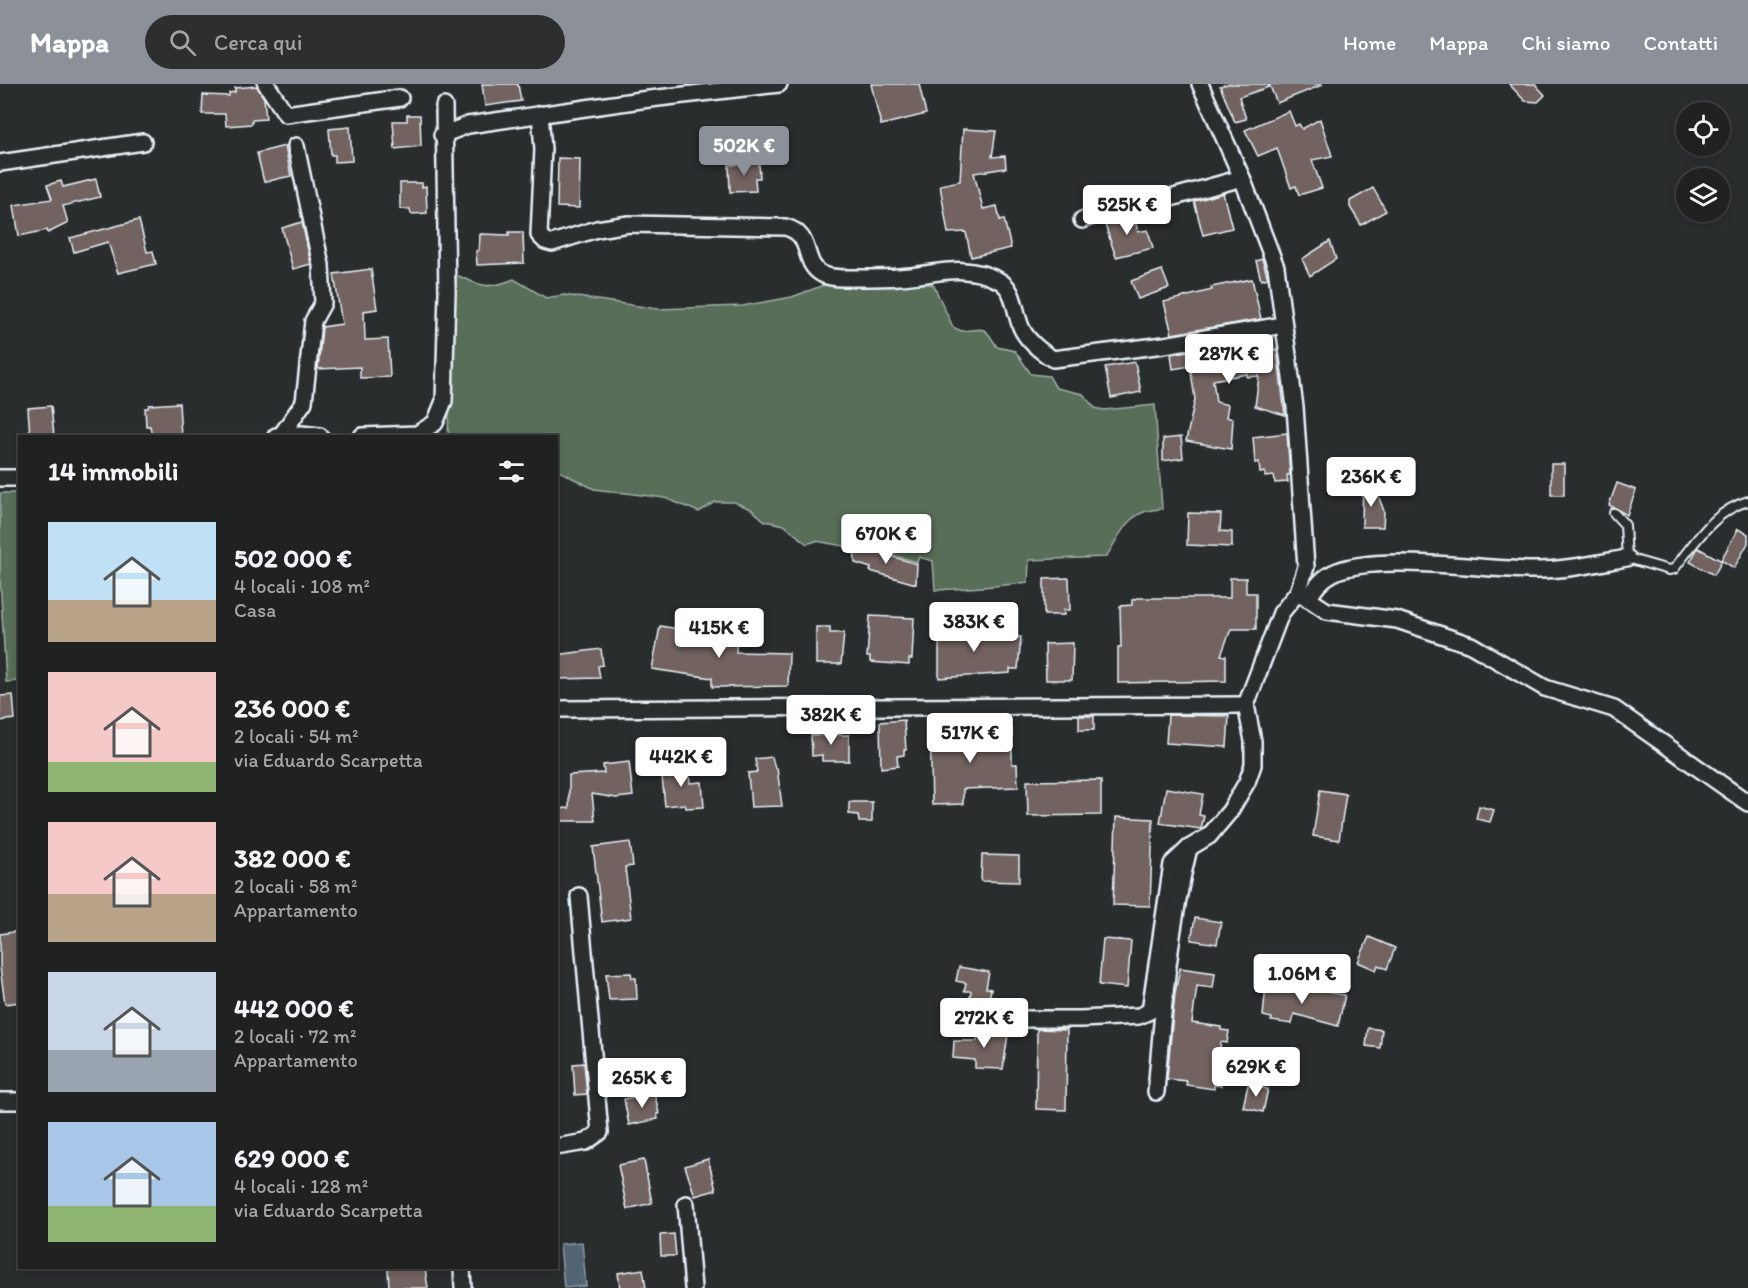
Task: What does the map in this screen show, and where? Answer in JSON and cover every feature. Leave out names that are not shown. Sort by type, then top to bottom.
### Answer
[{"type":"street","points":[[266,84],[286,114],[400,98]]},
{"type":"street","points":[[442,135],[468,125],[540,114],[780,84]]},
{"type":"street","points":[[1200,84],[1242,178],[1276,267],[1295,407],[1304,510],[1306,567],[1303,595]]},
{"type":"street","points":[[390,435],[417,434],[435,423],[444,401],[447,292],[442,135],[444,106]]},
{"type":"street","points":[[540,114],[543,149],[539,235],[545,241],[552,243],[597,230],[629,224],[794,229],[802,237],[811,263],[821,274],[843,278],[901,277],[953,270],[997,279],[1009,287],[1022,329],[1037,348],[1053,359],[1164,345],[1283,325]]},
{"type":"street","points":[[0,163],[143,142]]},
{"type":"street","points":[[279,435],[304,402],[313,321],[323,303],[321,264],[296,146]]},
{"type":"street","points":[[1082,220],[1127,203],[1149,204],[1242,178]]},
{"type":"street","points":[[0,478],[18,478]]},
{"type":"street","points":[[965,1019],[1081,1019],[1139,1016],[1150,1011],[1172,864],[1189,848],[1209,836],[1230,811],[1247,782],[1253,765],[1253,741],[1246,705],[1281,613],[1318,583],[1334,572],[1354,567],[1434,564],[1543,570],[1627,558]]},
{"type":"street","points":[[1303,595],[1327,611],[1397,620],[1472,645],[1545,688],[1614,709],[1748,803]]},
{"type":"street","points":[[558,709],[1246,705]]},
{"type":"street","points":[[1156,1092],[1174,909],[1189,848]]},
{"type":"street","points":[[558,1147],[586,1142],[600,1132],[579,896]]},
{"type":"street","points":[[0,1101],[18,1101]]},
{"type":"street","points":[[686,1204],[693,1288]]},
{"type":"street","points":[[462,1269],[463,1288]]},
{"type":"lane","points":[[1614,513],[1624,525],[1627,558],[1648,566],[1674,569],[1707,527],[1721,514],[1748,501]]},
{"type":"green space","points":[[454,274],[489,286],[514,279],[546,298],[564,295],[658,309],[742,306],[792,297],[824,285],[933,284],[953,327],[961,331],[979,329],[986,331],[997,347],[1015,351],[1031,374],[1049,376],[1056,388],[1083,394],[1095,408],[1104,410],[1155,405],[1162,509],[1141,513],[1127,524],[1106,557],[1029,560],[1028,582],[935,590],[933,561],[919,557],[917,562],[851,543],[849,547],[816,541],[807,544],[784,525],[765,521],[751,509],[734,502],[715,502],[699,512],[665,498],[594,489],[558,471],[558,435],[448,435]]},
{"type":"green space","points":[[0,493],[18,493],[18,681],[6,682],[0,578]]},
{"type":"water","points":[[582,1242],[586,1286],[564,1288],[560,1244]]},
{"type":"building","points":[[482,84],[518,84],[521,101],[485,106]]},
{"type":"building","points":[[871,84],[919,84],[926,114],[881,125]]},
{"type":"building","points":[[1268,84],[1269,87],[1239,97],[1246,119],[1235,122],[1220,86]]},
{"type":"building","points":[[1269,84],[1322,84],[1322,85],[1277,103]]},
{"type":"building","points":[[1509,84],[1535,84],[1545,95],[1538,102],[1525,101]]},
{"type":"building","points":[[257,86],[264,98],[266,119],[252,120],[252,124],[226,126],[225,114],[202,114],[203,95],[229,96],[229,93],[235,92],[235,88]]},
{"type":"building","points":[[1289,111],[1295,126],[1299,124],[1302,129],[1320,119],[1332,156],[1312,160],[1322,188],[1299,195],[1296,186],[1291,188],[1277,148],[1258,156],[1245,130]]},
{"type":"building","points":[[407,115],[420,115],[421,146],[395,149],[393,121],[407,121]]},
{"type":"building","points":[[350,127],[352,161],[335,162],[335,155],[331,155],[329,129]]},
{"type":"building","points":[[963,129],[996,131],[992,157],[1005,156],[1006,168],[974,173],[983,209],[997,206],[1000,220],[1004,219],[1011,248],[971,257],[966,232],[948,233],[940,185],[960,181]]},
{"type":"building","points":[[285,146],[291,176],[264,182],[257,153]]},
{"type":"building","points":[[558,158],[580,159],[579,208],[557,207]]},
{"type":"building","points":[[759,163],[760,178],[755,178],[756,191],[730,192],[729,165]]},
{"type":"building","points":[[96,179],[100,197],[63,206],[68,223],[48,233],[47,230],[19,236],[14,205],[52,199],[47,185],[61,181],[63,187]]},
{"type":"building","points":[[400,183],[422,183],[422,187],[426,186],[427,213],[411,214],[410,209],[400,209]]},
{"type":"building","points":[[1373,188],[1386,211],[1361,225],[1350,207],[1350,201]]},
{"type":"building","points":[[1223,193],[1232,228],[1203,235],[1194,201]]},
{"type":"building","points":[[1133,213],[1138,232],[1148,230],[1153,248],[1116,257],[1104,222]]},
{"type":"building","points":[[139,220],[147,252],[153,251],[156,264],[118,273],[108,242],[74,252],[70,238]]},
{"type":"building","points":[[302,222],[311,264],[293,269],[282,228]]},
{"type":"building","points":[[509,232],[523,232],[524,263],[477,265],[476,251],[479,250],[480,234],[509,235]]},
{"type":"building","points":[[1330,241],[1336,259],[1310,276],[1302,259]]},
{"type":"building","points":[[1262,259],[1268,278],[1261,280],[1256,261]]},
{"type":"building","points":[[371,269],[377,309],[364,311],[365,340],[388,339],[390,377],[360,378],[360,367],[318,369],[322,327],[342,324],[334,274]]},
{"type":"building","points":[[1162,270],[1169,288],[1138,299],[1131,281]]},
{"type":"building","points":[[1252,279],[1261,319],[1172,334],[1164,302],[1212,290],[1211,287]]},
{"type":"building","points":[[1273,338],[1274,350],[1277,349],[1285,415],[1255,406],[1259,376],[1247,377],[1247,374],[1213,380],[1216,402],[1228,405],[1226,417],[1233,419],[1231,449],[1186,441],[1195,399],[1190,366],[1173,369],[1171,354]]},
{"type":"building","points":[[1135,362],[1141,392],[1111,398],[1105,367]]},
{"type":"building","points":[[179,403],[181,435],[152,435],[150,426],[146,426],[145,408],[149,405]]},
{"type":"building","points":[[51,406],[54,435],[30,435],[28,408]]},
{"type":"building","points":[[1287,433],[1290,475],[1287,475],[1288,482],[1275,483],[1274,476],[1265,477],[1265,472],[1260,473],[1259,462],[1255,463],[1253,437]]},
{"type":"building","points":[[1181,437],[1183,458],[1163,461],[1163,439]]},
{"type":"building","points":[[1551,464],[1564,464],[1564,495],[1551,495]]},
{"type":"building","points":[[1363,471],[1374,496],[1378,495],[1384,511],[1383,527],[1362,527]]},
{"type":"building","points":[[1617,483],[1636,490],[1627,515],[1609,505]]},
{"type":"building","points":[[1188,513],[1221,514],[1220,531],[1232,532],[1232,547],[1187,545]]},
{"type":"building","points":[[1738,529],[1748,534],[1748,543],[1734,568],[1721,560]]},
{"type":"building","points":[[854,545],[917,564],[916,584],[870,571],[871,568],[855,563]]},
{"type":"building","points":[[1698,548],[1722,561],[1714,575],[1690,562]]},
{"type":"building","points":[[1069,578],[1070,610],[1064,610],[1064,615],[1044,615],[1044,579]]},
{"type":"building","points":[[1230,578],[1246,578],[1246,593],[1256,593],[1256,629],[1231,629],[1221,655],[1226,656],[1226,681],[1118,683],[1118,647],[1121,647],[1120,606],[1132,605],[1132,600],[1137,598],[1230,598]]},
{"type":"building","points":[[870,616],[914,618],[912,659],[909,659],[909,665],[870,662],[870,657],[867,657]]},
{"type":"building","points":[[939,619],[965,620],[964,639],[1021,637],[1018,669],[1010,669],[1010,673],[939,678]]},
{"type":"building","points":[[660,626],[717,635],[717,627],[737,626],[736,652],[789,653],[788,686],[712,687],[712,678],[652,669]]},
{"type":"building","points":[[816,627],[830,627],[830,633],[844,633],[841,664],[816,664]]},
{"type":"building","points":[[1073,643],[1072,680],[1046,680],[1045,644]]},
{"type":"building","points":[[601,649],[603,665],[598,666],[600,678],[558,679],[558,655]]},
{"type":"building","points":[[13,695],[15,719],[0,721],[0,696]]},
{"type":"building","points":[[1168,715],[1229,716],[1227,747],[1166,743]]},
{"type":"building","points":[[1079,716],[1094,716],[1094,730],[1079,730]]},
{"type":"building","points":[[904,720],[906,750],[904,750],[904,755],[897,756],[898,766],[881,768],[880,722]]},
{"type":"building","points":[[950,726],[951,737],[985,736],[985,730],[1012,729],[1012,764],[1017,764],[1018,787],[963,789],[963,804],[932,805],[930,727]]},
{"type":"building","points":[[823,731],[839,731],[839,735],[849,735],[849,761],[822,761],[822,755],[812,756],[811,735],[823,735]]},
{"type":"building","points":[[772,757],[775,768],[777,768],[782,806],[751,807],[748,773],[757,772],[755,759]]},
{"type":"building","points":[[629,762],[633,796],[616,798],[592,794],[595,821],[558,821],[558,809],[569,808],[569,775],[604,773],[603,765]]},
{"type":"building","points":[[688,766],[690,783],[702,782],[704,807],[686,808],[685,804],[665,806],[661,768]]},
{"type":"building","points":[[1101,780],[1101,815],[1028,816],[1027,781]]},
{"type":"building","points":[[1166,788],[1203,794],[1199,815],[1204,816],[1201,829],[1160,823]]},
{"type":"building","points":[[1320,790],[1346,794],[1339,840],[1313,836]]},
{"type":"building","points":[[849,802],[872,802],[872,822],[859,822],[858,815],[849,814]]},
{"type":"building","points":[[1479,806],[1494,810],[1490,822],[1476,819]]},
{"type":"building","points":[[1116,817],[1153,819],[1150,906],[1113,905]]},
{"type":"building","points":[[630,842],[633,866],[625,867],[631,918],[602,922],[593,847]]},
{"type":"building","points":[[982,855],[1019,856],[1019,882],[981,881]]},
{"type":"building","points":[[1195,918],[1221,922],[1217,944],[1191,940]]},
{"type":"building","points":[[18,931],[18,1002],[5,1004],[0,967],[0,934]]},
{"type":"building","points":[[1369,937],[1395,948],[1387,969],[1378,965],[1376,970],[1358,962]]},
{"type":"building","points":[[1103,939],[1131,941],[1127,988],[1099,985]]},
{"type":"building","points":[[959,967],[989,972],[986,988],[991,989],[988,1007],[969,1003],[971,991],[964,991],[966,983],[956,981]]},
{"type":"building","points":[[1180,968],[1215,973],[1213,988],[1197,986],[1192,1023],[1221,1027],[1221,1030],[1229,1031],[1227,1043],[1221,1042],[1216,1071],[1223,1072],[1221,1086],[1214,1085],[1214,1089],[1186,1085],[1187,1081],[1167,1079],[1175,993]]},
{"type":"building","points":[[631,973],[632,978],[636,978],[637,999],[609,1000],[606,974]]},
{"type":"building","points":[[1278,984],[1345,995],[1338,1026],[1294,1014],[1292,1024],[1271,1021],[1272,1018],[1263,1016],[1266,985],[1277,987]]},
{"type":"building","points":[[1368,1028],[1382,1030],[1380,1048],[1366,1046]]},
{"type":"building","points":[[980,1029],[1006,1031],[1005,1034],[1008,1034],[1003,1069],[975,1068],[975,1060],[953,1058],[954,1041],[977,1041]]},
{"type":"building","points":[[1037,1029],[1067,1030],[1066,1110],[1036,1109]]},
{"type":"building","points":[[584,1063],[587,1094],[575,1095],[573,1064]]},
{"type":"building","points":[[1248,1085],[1268,1089],[1263,1112],[1243,1107]]},
{"type":"building","points":[[652,1093],[655,1095],[658,1119],[629,1125],[624,1099]]},
{"type":"building","points":[[708,1159],[716,1190],[695,1196],[685,1166]]},
{"type":"building","points":[[644,1160],[652,1203],[627,1209],[618,1165]]},
{"type":"building","points":[[674,1234],[676,1256],[661,1256],[660,1235]]},
{"type":"building","points":[[388,1269],[425,1269],[428,1288],[389,1288]]},
{"type":"building","points":[[643,1269],[646,1288],[620,1288],[618,1273]]}]
